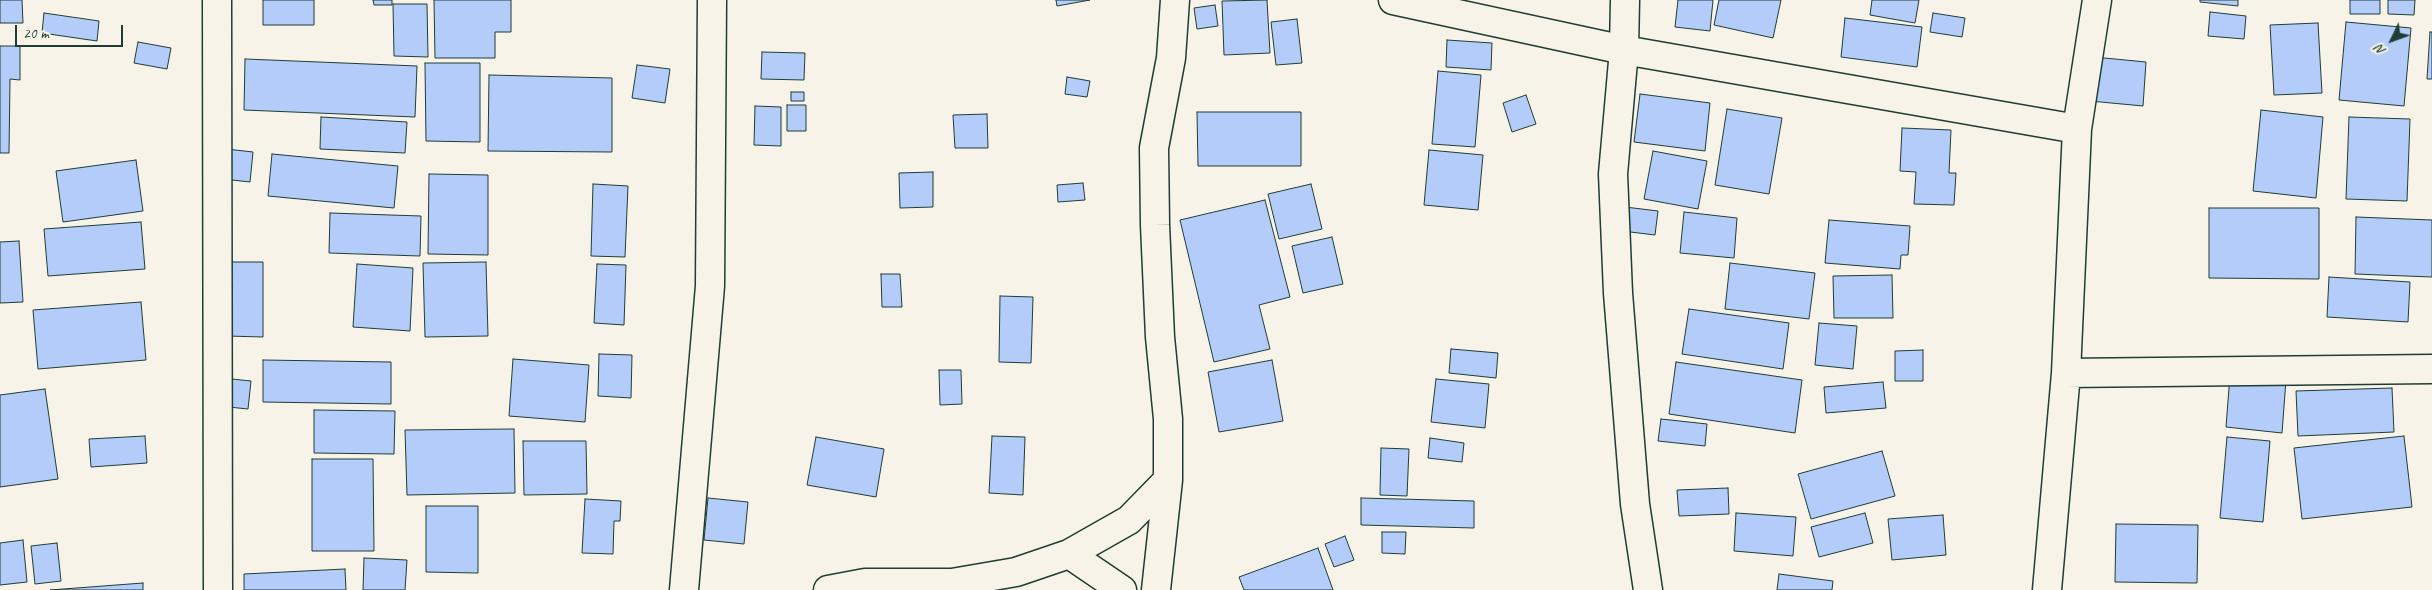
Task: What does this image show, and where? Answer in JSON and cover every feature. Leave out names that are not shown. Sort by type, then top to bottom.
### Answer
[{"type":"street","points":[[217,0],[218,590]]},
{"type":"street","points":[[684,590],[710,286],[712,0]]},
{"type":"street","points":[[1156,590],[1168,480],[1168,419],[1160,337],[1154,148],[1171,58],[1175,0]]},
{"type":"street","points":[[1393,0],[1624,50],[2077,129]]},
{"type":"street","points":[[1625,0],[1624,50],[1613,174],[1618,293],[1635,504],[1648,590]]},
{"type":"street","points":[[2048,590],[2066,374],[2077,129],[2097,0]]},
{"type":"street","points":[[2066,374],[2432,369]]},
{"type":"street","points":[[828,590],[865,583],[952,583],[1016,572],[1069,554],[1129,520],[1168,480]]},
{"type":"street","points":[[1069,554],[1122,590]]},
{"type":"building","points":[[0,0],[22,0],[23,23],[0,23]]},
{"type":"building","points":[[263,0],[314,0],[314,25],[263,25]]},
{"type":"building","points":[[373,0],[392,0],[392,5],[374,5]]},
{"type":"building","points":[[434,0],[511,0],[511,32],[495,32],[495,58],[435,58]]},
{"type":"building","points":[[1056,0],[1090,0],[1057,6]]},
{"type":"building","points":[[1267,0],[1270,53],[1224,55],[1222,1]]},
{"type":"building","points":[[1678,0],[1713,0],[1710,31],[1675,27]]},
{"type":"building","points":[[1719,0],[1781,0],[1773,38],[1714,25]]},
{"type":"building","points":[[1872,0],[1919,0],[1915,23],[1870,15]]},
{"type":"building","points":[[2200,0],[2238,0],[2238,6],[2200,2]]},
{"type":"building","points":[[2350,0],[2380,0],[2380,14],[2350,14]]},
{"type":"building","points":[[2388,0],[2415,0],[2414,15],[2388,14]]},
{"type":"building","points":[[393,4],[427,4],[428,57],[394,56]]},
{"type":"building","points":[[1215,5],[1218,26],[1197,29],[1194,8]]},
{"type":"building","points":[[2210,12],[2246,16],[2244,39],[2208,36]]},
{"type":"building","points":[[44,13],[99,21],[97,41],[42,33]]},
{"type":"building","points":[[1933,13],[1965,18],[1962,37],[1930,32]]},
{"type":"building","points":[[1845,18],[1922,27],[1917,67],[1841,57]]},
{"type":"building","points":[[1297,19],[1302,63],[1276,65],[1271,22]]},
{"type":"building","points":[[2346,22],[2411,28],[2404,106],[2339,100]]},
{"type":"building","points":[[2318,23],[2322,93],[2274,95],[2270,25]]},
{"type":"building","points":[[2430,32],[2432,32],[2432,79],[2427,79]]},
{"type":"building","points":[[1447,40],[1492,43],[1491,70],[1446,67]]},
{"type":"building","points":[[138,42],[171,48],[167,69],[134,63]]},
{"type":"building","points":[[0,46],[20,46],[20,80],[10,79],[9,153],[0,153]]},
{"type":"building","points":[[762,52],[805,53],[804,80],[761,79]]},
{"type":"building","points":[[2094,57],[2146,62],[2143,106],[2090,101]]},
{"type":"building","points":[[245,59],[417,66],[415,117],[244,110]]},
{"type":"building","points":[[425,63],[480,63],[480,142],[426,141]]},
{"type":"building","points":[[637,65],[670,69],[665,103],[632,98]]},
{"type":"building","points":[[1438,71],[1481,75],[1475,147],[1432,144]]},
{"type":"building","points":[[489,75],[612,78],[612,152],[488,151]]},
{"type":"building","points":[[1067,77],[1090,81],[1087,97],[1065,94]]},
{"type":"building","points":[[791,92],[804,92],[804,101],[791,101]]},
{"type":"building","points":[[1640,94],[1710,103],[1705,151],[1634,142]]},
{"type":"building","points":[[1526,95],[1536,124],[1512,132],[1503,103]]},
{"type":"building","points":[[787,105],[806,105],[806,131],[787,131]]},
{"type":"building","points":[[755,106],[781,107],[781,146],[754,145]]},
{"type":"building","points":[[1727,109],[1782,118],[1769,194],[1715,185]]},
{"type":"building","points":[[2261,110],[2323,117],[2316,198],[2253,191]]},
{"type":"building","points":[[1197,112],[1301,112],[1301,166],[1198,166]]},
{"type":"building","points":[[987,114],[988,148],[955,148],[953,115]]},
{"type":"building","points":[[321,117],[407,122],[405,153],[320,149]]},
{"type":"building","points":[[2349,117],[2410,119],[2407,201],[2346,199]]},
{"type":"building","points":[[1902,128],[1951,130],[1949,173],[1956,173],[1954,205],[1914,204],[1916,172],[1900,171]]},
{"type":"building","points":[[226,149],[253,152],[250,182],[223,179]]},
{"type":"building","points":[[1429,150],[1483,155],[1478,210],[1424,205]]},
{"type":"building","points":[[1653,151],[1707,161],[1698,209],[1644,199]]},
{"type":"building","points":[[272,154],[398,166],[394,208],[268,196]]},
{"type":"building","points":[[136,160],[143,211],[63,222],[56,171]]},
{"type":"building","points":[[933,172],[933,207],[900,208],[899,173]]},
{"type":"building","points":[[429,174],[488,175],[488,255],[428,254]]},
{"type":"building","points":[[1083,183],[1085,200],[1058,202],[1057,185]]},
{"type":"building","points":[[593,184],[628,186],[625,257],[591,256]]},
{"type":"building","points":[[1311,184],[1322,229],[1279,239],[1268,194]]},
{"type":"building","points":[[1265,200],[1290,297],[1259,305],[1270,349],[1214,362],[1180,220]]},
{"type":"building","points":[[1625,207],[1658,211],[1655,235],[1622,231]]},
{"type":"building","points":[[2209,208],[2319,208],[2319,279],[2209,278]]},
{"type":"building","points":[[1684,212],[1737,218],[1734,258],[1680,253]]},
{"type":"building","points":[[330,213],[421,216],[420,256],[329,253]]},
{"type":"building","points":[[2356,217],[2432,220],[2432,277],[2355,274]]},
{"type":"building","points":[[1829,220],[1910,226],[1908,255],[1901,255],[1900,269],[1825,263]]},
{"type":"building","points":[[141,222],[145,269],[48,276],[44,229]]},
{"type":"building","points":[[1332,237],[1343,284],[1303,293],[1292,246]]},
{"type":"building","points":[[19,241],[23,302],[0,303],[0,242]]},
{"type":"building","points":[[227,262],[263,262],[263,337],[227,336]]},
{"type":"building","points":[[486,262],[488,336],[425,337],[423,263]]},
{"type":"building","points":[[1730,263],[1815,273],[1809,319],[1725,309]]},
{"type":"building","points":[[357,264],[413,268],[410,331],[353,327]]},
{"type":"building","points":[[597,264],[626,265],[624,325],[594,323]]},
{"type":"building","points":[[881,274],[900,274],[902,307],[882,307]]},
{"type":"building","points":[[1892,275],[1893,318],[1834,318],[1833,276]]},
{"type":"building","points":[[2329,277],[2410,282],[2408,322],[2327,317]]},
{"type":"building","points":[[1000,296],[1033,297],[1031,363],[999,362]]},
{"type":"building","points":[[141,302],[146,360],[38,369],[33,310]]},
{"type":"building","points":[[1689,309],[1789,323],[1783,369],[1682,354]]},
{"type":"building","points":[[1819,323],[1857,326],[1853,369],[1815,365]]},
{"type":"building","points":[[1451,349],[1498,353],[1496,378],[1449,373]]},
{"type":"building","points":[[1923,350],[1923,381],[1895,381],[1895,351]]},
{"type":"building","points":[[599,354],[632,355],[631,398],[598,396]]},
{"type":"building","points":[[513,359],[589,365],[585,422],[509,416]]},
{"type":"building","points":[[263,360],[391,362],[391,404],[263,402]]},
{"type":"building","points":[[1272,360],[1283,421],[1219,432],[1208,372]]},
{"type":"building","points":[[1676,362],[1802,380],[1795,433],[1669,414]]},
{"type":"building","points":[[939,370],[961,370],[962,404],[940,405]]},
{"type":"building","points":[[2230,375],[2286,380],[2282,433],[2226,427]]},
{"type":"building","points":[[222,378],[251,381],[248,409],[219,406]]},
{"type":"building","points":[[1436,379],[1489,384],[1485,428],[1431,422]]},
{"type":"building","points":[[1883,382],[1886,408],[1826,413],[1824,387]]},
{"type":"building","points":[[2392,388],[2394,432],[2298,436],[2296,391]]},
{"type":"building","points":[[45,389],[58,479],[0,487],[0,395]]},
{"type":"building","points":[[314,410],[395,411],[394,454],[314,453]]},
{"type":"building","points":[[1661,419],[1707,424],[1705,446],[1658,441]]},
{"type":"building","points":[[514,429],[515,493],[407,495],[405,430]]},
{"type":"building","points":[[145,436],[147,463],[91,467],[89,439]]},
{"type":"building","points":[[992,436],[1025,437],[1023,495],[989,493]]},
{"type":"building","points":[[2404,436],[2412,507],[2302,519],[2294,448]]},
{"type":"building","points":[[816,437],[884,449],[876,497],[807,485]]},
{"type":"building","points":[[2227,437],[2270,441],[2263,522],[2220,518]]},
{"type":"building","points":[[1430,438],[1464,443],[1462,462],[1428,458]]},
{"type":"building","points":[[523,441],[586,441],[587,494],[524,495]]},
{"type":"building","points":[[1381,448],[1409,449],[1407,496],[1380,495]]},
{"type":"building","points":[[1882,451],[1895,496],[1811,519],[1798,474]]},
{"type":"building","points":[[312,459],[373,459],[374,551],[312,551]]},
{"type":"building","points":[[1728,488],[1729,514],[1679,516],[1677,490]]},
{"type":"building","points":[[708,498],[748,502],[744,544],[704,540]]},
{"type":"building","points":[[1361,498],[1474,501],[1474,528],[1361,525]]},
{"type":"building","points":[[585,499],[621,501],[620,521],[614,521],[613,554],[582,553]]},
{"type":"building","points":[[426,506],[478,506],[478,573],[426,572]]},
{"type":"building","points":[[1736,513],[1796,517],[1793,556],[1734,551]]},
{"type":"building","points":[[1865,513],[1873,543],[1819,557],[1811,527]]},
{"type":"building","points":[[1943,515],[1946,555],[1892,560],[1888,519]]},
{"type":"building","points":[[2116,524],[2198,525],[2197,583],[2115,582]]},
{"type":"building","points":[[1382,532],[1406,532],[1405,554],[1382,553]]},
{"type":"building","points":[[1345,536],[1354,560],[1334,567],[1325,544]]},
{"type":"building","points":[[23,540],[27,582],[0,585],[0,543]]},
{"type":"building","points":[[57,543],[61,581],[35,584],[31,546]]},
{"type":"building","points":[[1318,548],[1333,590],[1244,590],[1239,577]]},
{"type":"building","points":[[364,558],[407,560],[405,590],[363,590]]},
{"type":"building","points":[[345,569],[346,590],[244,590],[244,574]]},
{"type":"building","points":[[1779,574],[1833,581],[1832,590],[1777,590]]},
{"type":"building","points":[[143,583],[143,590],[50,590]]}]
